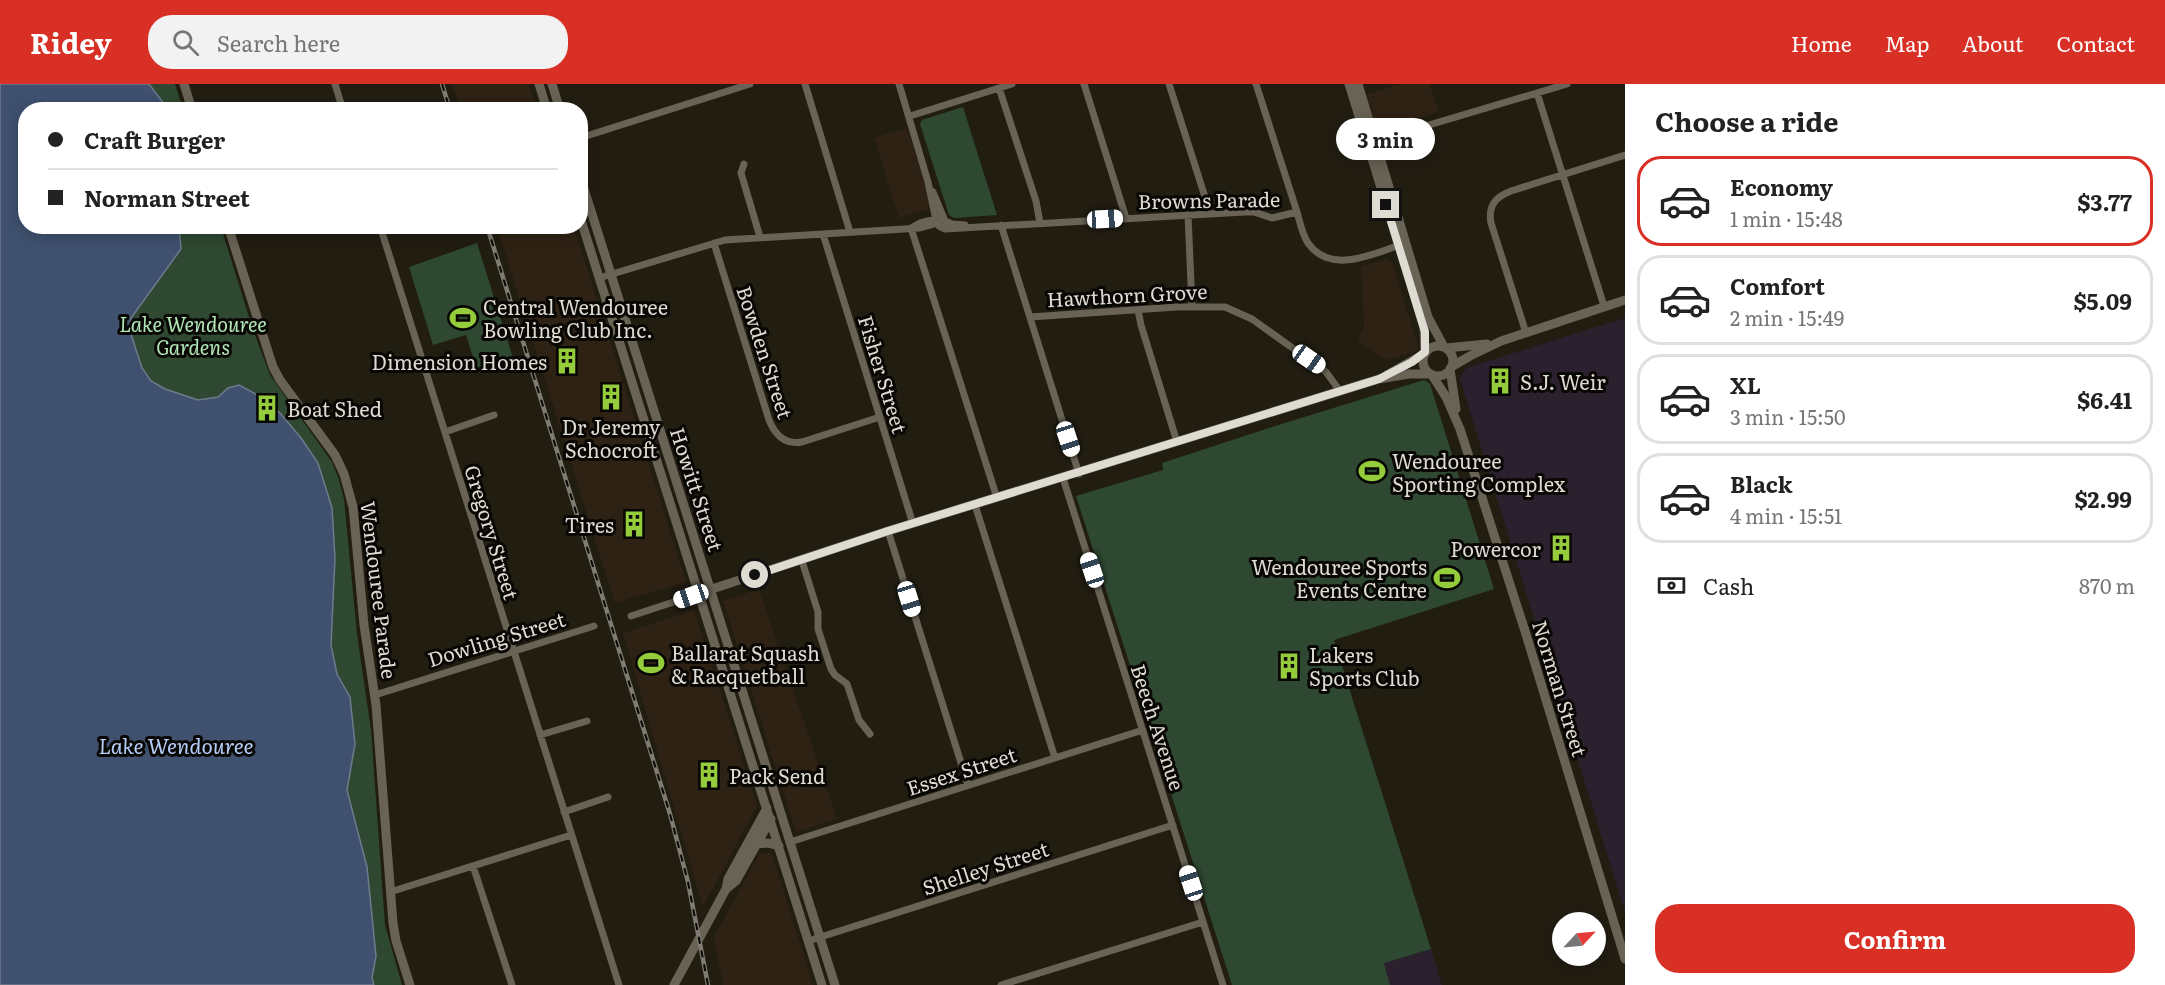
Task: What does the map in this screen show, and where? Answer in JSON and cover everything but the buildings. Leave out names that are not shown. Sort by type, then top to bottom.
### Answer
[{"type":"main road","points":[[184,84],[190,102]]},
{"type":"main road","points":[[539,84],[545,102]]},
{"type":"main road","points":[[552,84],[558,102]]},
{"type":"main road","name":"Norman Street","points":[[1349,84],[1371,142],[1402,244],[1424,327],[1423,363],[1446,397],[1460,429],[1625,959]]},
{"type":"main road","name":"Norman Street","points":[[1358,84],[1371,142]]},
{"type":"main road","name":"Howitt Street","points":[[588,201],[835,985]]},
{"type":"main road","name":"Wendouree Parade","points":[[231,234],[273,367],[335,455],[348,485],[355,518],[364,625],[375,695],[394,935],[410,985]]},
{"type":"main road","name":"Howitt Street","points":[[585,234],[766,808]]},
{"type":"main road","name":"Norman Street","points":[[1402,244],[1430,322],[1453,358],[1451,368],[1460,429]]},
{"type":"main road","points":[[1379,379],[1425,353],[1432,346],[1475,346],[1501,341],[1625,300]]},
{"type":"main road","points":[[698,594],[888,531],[1079,474],[1379,379],[1409,374],[1442,375],[1470,356],[1501,341]]},
{"type":"main road","points":[[743,733],[754,730]]},
{"type":"main road","points":[[726,889],[736,881],[756,844],[765,820],[766,808],[780,811]]},
{"type":"main road","points":[[674,985],[726,889],[728,879],[765,820],[780,811]]},
{"type":"main road","points":[[765,820],[779,846],[822,985]]},
{"type":"main road","points":[[756,844],[768,843],[779,846]]},
{"type":"street","points":[[335,84],[341,102]]},
{"type":"street","points":[[588,135],[750,84]]},
{"type":"street","points":[[805,84],[850,232]]},
{"type":"street","points":[[599,278],[728,239],[911,228],[939,220],[899,84]]},
{"type":"street","points":[[910,116],[1012,84]]},
{"type":"street","points":[[1084,84],[1126,218]]},
{"type":"street","points":[[1170,84],[1206,200],[1207,213]]},
{"type":"street","points":[[1256,84],[1297,212]]},
{"type":"street","points":[[1371,142],[1567,84]]},
{"type":"street","points":[[999,88],[1036,201],[1040,223]]},
{"type":"street","points":[[1537,93],[1604,306]]},
{"type":"street","points":[[1526,333],[1491,223],[1490,210],[1497,198],[1503,194],[1625,155]]},
{"type":"street","points":[[744,164],[741,173],[760,237]]},
{"type":"street","name":"Browns Parade","points":[[939,220],[943,228],[949,230],[1207,213],[1249,212],[1272,218],[1297,212],[1308,242],[1318,253],[1331,259],[1351,260],[1402,244]]},
{"type":"street","points":[[1188,215],[1192,306]]},
{"type":"street","points":[[1001,225],[1079,474]]},
{"type":"street","points":[[911,228],[997,498]]},
{"type":"street","name":"Gregory Street","points":[[383,234],[619,985]]},
{"type":"street","name":"Fisher Street","points":[[823,234],[913,524]]},
{"type":"street","name":"Bowden Street","points":[[714,243],[769,420],[777,434],[787,441],[797,443],[880,417]]},
{"type":"street","name":"Hawthorn Grove","points":[[1030,317],[1192,306],[1225,307],[1245,315],[1326,372],[1340,391]]},
{"type":"street","points":[[1138,310],[1178,442]]},
{"type":"street","points":[[445,432],[494,416]]},
{"type":"street","name":"Beech Avenue","points":[[1064,478],[1223,985]]},
{"type":"street","points":[[975,505],[1055,758]]},
{"type":"street","points":[[888,531],[968,785]]},
{"type":"street","points":[[802,561],[818,612],[818,628],[831,669],[846,683],[858,717],[870,734]]},
{"type":"street","points":[[632,616],[698,594]]},
{"type":"street","name":"Dowling Street","points":[[375,695],[594,626]]},
{"type":"street","points":[[540,735],[587,721]]},
{"type":"street","name":"Essex Street","points":[[790,842],[1143,730]]},
{"type":"street","points":[[564,812],[608,797]]},
{"type":"street","name":"Shelley Street","points":[[808,941],[1173,825]]},
{"type":"street","points":[[390,892],[571,835]]},
{"type":"street","points":[[473,866],[512,985]]},
{"type":"street","points":[[1001,985],[1203,921]]},
{"type":"shaded area","points":[[452,84],[529,84],[535,102],[458,102]]},
{"type":"shaded area","points":[[1400,84],[1429,84],[1439,112],[1378,131],[1365,95]]},
{"type":"shaded area","points":[[907,128],[932,208],[899,218],[874,138]]},
{"type":"shaded area","points":[[499,234],[576,234],[686,582],[615,603]]},
{"type":"shaded area","points":[[1385,259],[1392,262],[1418,346],[1415,352],[1386,360],[1358,341],[1364,327],[1361,267]]},
{"type":"shaded area","points":[[1625,318],[1625,912],[1460,379],[1466,368]]},
{"type":"shaded area","points":[[759,589],[837,819],[796,832],[723,601]]},
{"type":"shaded area","points":[[694,610],[757,806],[703,907],[623,633]]},
{"type":"shaded area","points":[[768,852],[772,854],[813,985],[723,985],[714,937],[759,855]]},
{"type":"shaded area","points":[[1431,949],[1442,985],[1390,985],[1384,963]]},
{"type":"green space","points":[[149,84],[175,84],[181,102],[163,102]]},
{"type":"green space","points":[[963,107],[997,215],[954,218],[949,215],[920,124],[922,120]]},
{"type":"green space","name":"Lake Wendouree Gardens","points":[[180,234],[223,234],[252,327],[270,375],[332,462],[338,477],[344,499],[357,634],[371,730],[385,925],[402,985],[374,985],[372,978],[376,956],[359,834],[347,790],[355,744],[350,697],[337,674],[331,645],[335,558],[332,508],[318,463],[280,413],[228,388],[218,397],[198,400],[165,389],[151,381],[142,368],[129,328],[131,318],[181,249]]},
{"type":"green space","name":"Central Wendouree Bowling Club Inc.","points":[[477,243],[513,358],[477,370],[466,335],[433,345],[409,267]]},
{"type":"green space","points":[[1424,380],[1430,384],[1494,589],[1334,640],[1431,949],[1384,963],[1390,985],[1232,985],[1076,496],[1163,470],[1162,463]]},
{"type":"water","name":"Lake Wendouree","points":[[0,84],[149,84],[163,102],[18,102],[18,234],[180,234],[181,249],[131,318],[129,328],[142,368],[151,381],[165,389],[198,400],[218,397],[228,388],[239,385],[265,399],[301,438],[318,463],[332,508],[335,558],[331,645],[337,674],[350,697],[355,744],[347,790],[367,867],[376,956],[372,978],[374,985],[0,985]]},
{"type":"railway","points":[[442,84],[448,102]]},
{"type":"railway","points":[[489,234],[670,814],[688,882],[708,985]]},
{"type":"place","name":"Central Wendouree Bowling Club Inc.","points":[[463,318]]},
{"type":"place","name":"Dimension Homes","points":[[567,361]]},
{"type":"place","name":"S.J. Weir","points":[[1500,381]]},
{"type":"place","name":"Dr Jeremy Schocroft","points":[[611,397]]},
{"type":"place","name":"Boat Shed","points":[[267,408]]},
{"type":"place","name":"Wendouree Sporting Complex","points":[[1372,471]]},
{"type":"place","name":"Tires","points":[[634,524]]},
{"type":"place","name":"Powercor","points":[[1561,548]]},
{"type":"place","name":"Wendouree Sports Events Centre","points":[[1447,578]]},
{"type":"place","name":"Ballarat Squash & Racquetball","points":[[651,663]]},
{"type":"place","name":"Lakers Sports Club","points":[[1289,666]]},
{"type":"place","name":"Pack Send","points":[[709,775]]},
{"type":"route","points":[[755,575],[888,531],[1079,474],[1379,379],[1412,362],[1425,352],[1425,332],[1386,205]]}]
